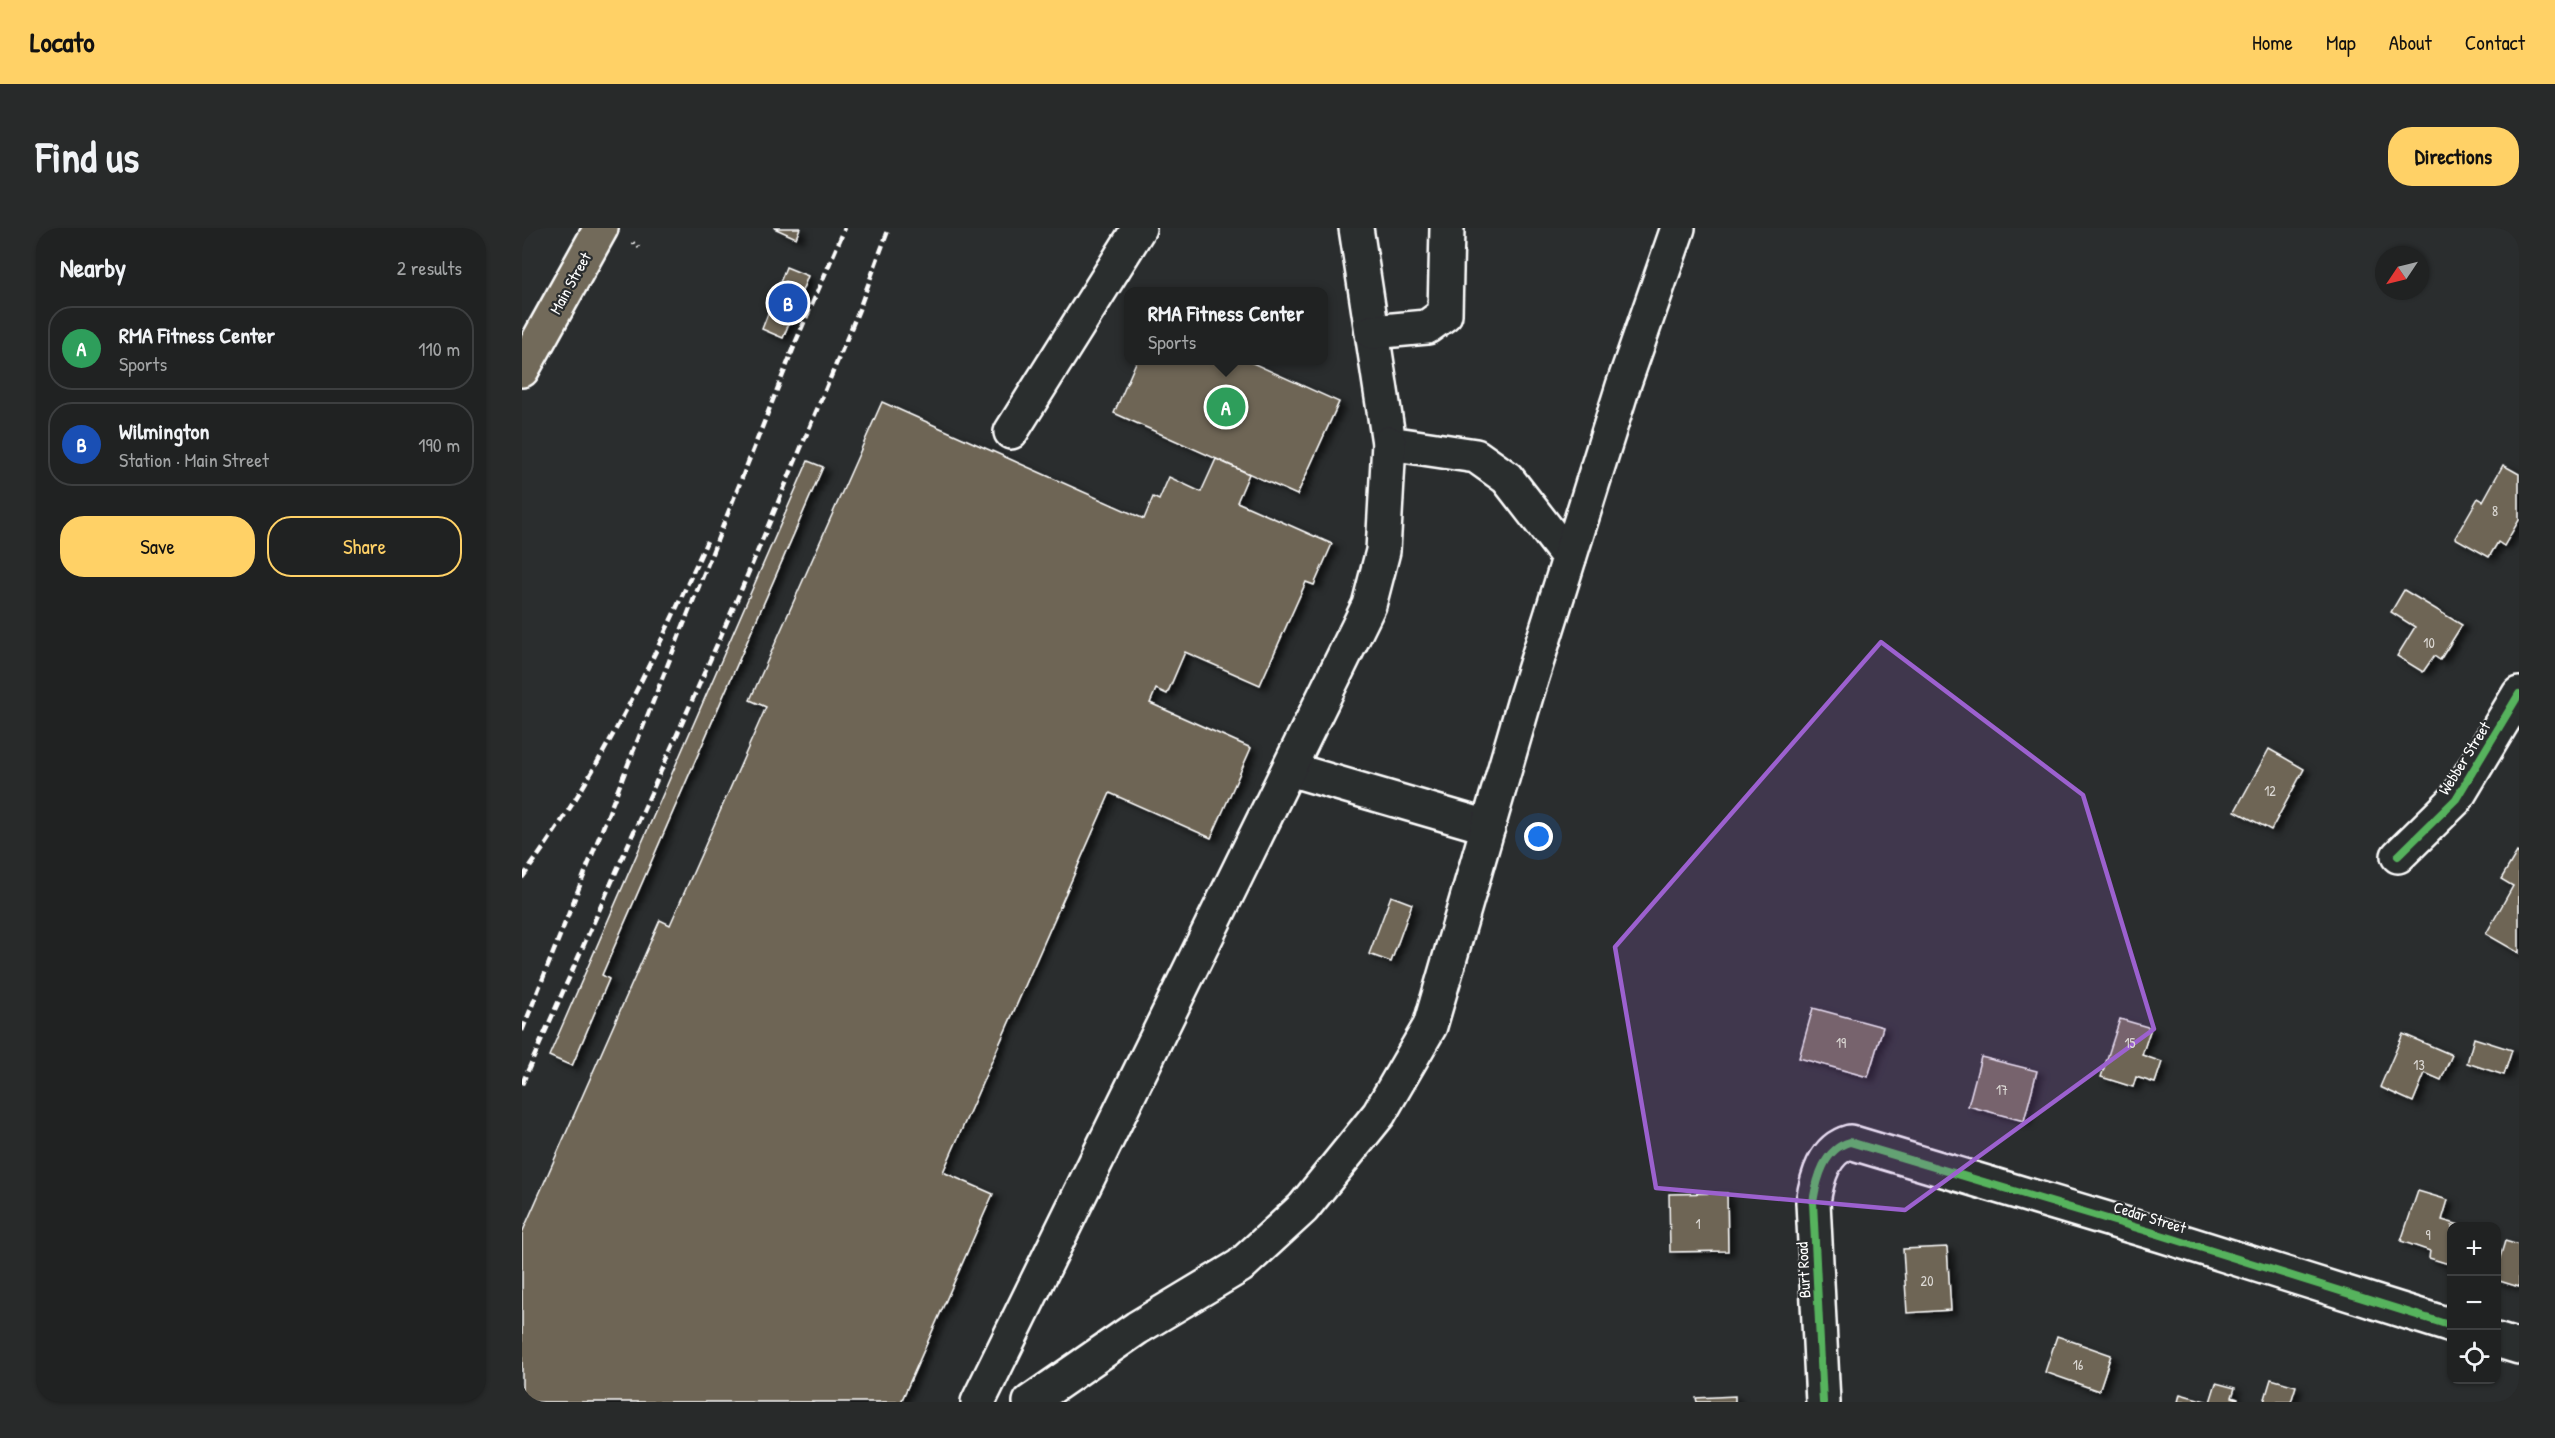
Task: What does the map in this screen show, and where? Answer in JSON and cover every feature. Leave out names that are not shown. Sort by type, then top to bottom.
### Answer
[{"type":"main road","name":"Main Street","points":[[522,370],[601,228]]},
{"type":"street","points":[[1011,432],[1139,228]]},
{"type":"street","points":[[978,1402],[1369,605],[1383,551],[1389,443],[1356,228]]},
{"type":"street","points":[[1372,332],[1427,327],[1444,314],[1448,228]]},
{"type":"street","points":[[1030,1402],[1137,1328],[1240,1266],[1303,1208],[1379,1114],[1430,1026],[1569,558],[1623,386],[1678,228]]},
{"type":"street","points":[[1389,443],[1476,456],[1507,478],[1569,558]]},
{"type":"street","name":"Webber Street","points":[[2398,856],[2453,803],[2519,694]]},
{"type":"street","points":[[1289,769],[1488,827]]},
{"type":"street","name":"Cedar Street","points":[[1840,1144],[1862,1143],[2447,1325]]},
{"type":"street","name":"Burt Road","points":[[1823,1402],[1813,1202],[1820,1173],[1828,1156],[1840,1144]]},
{"type":"street","points":[[2501,1342],[2519,1347]]},
{"type":"path","points":[[633,243],[640,248]]},
{"type":"highlighted area","points":[[1881,642],[2083,795],[2154,1029],[1905,1210],[1656,1188],[1615,947]]},
{"type":"building","points":[[774,228],[800,228],[796,238]]},
{"type":"building","points":[[786,267],[808,276],[783,338],[762,329]]},
{"type":"building","points":[[1135,365],[1257,365],[1339,402],[1297,495],[1114,413]]},
{"type":"building","points":[[882,402],[1144,519],[1153,497],[1159,500],[1169,477],[1201,492],[1216,459],[1249,474],[1237,502],[1332,544],[1314,585],[1306,582],[1260,685],[1185,652],[1167,694],[1156,689],[1150,703],[1251,748],[1211,838],[1110,793],[943,1172],[993,1194],[901,1402],[522,1402],[522,1233],[660,920],[670,925],[766,707],[750,700]]},
{"type":"building","points":[[808,461],[823,467],[602,975],[609,979],[572,1066],[549,1056]]},
{"type":"building","points":[[2503,465],[2519,474],[2519,520],[2504,546],[2498,542],[2489,557],[2455,538],[2478,498],[2483,501]]},
{"type":"building","points":[[2404,590],[2462,625],[2440,660],[2434,656],[2423,672],[2397,656],[2415,627],[2391,612]]},
{"type":"building","points":[[2269,749],[2304,769],[2271,830],[2235,811]]},
{"type":"building","points":[[2517,852],[2519,854],[2519,953],[2486,934],[2513,886],[2501,879]]},
{"type":"building","points":[[1391,896],[1412,904],[1391,962],[1369,954]]},
{"type":"building","points":[[1813,1008],[1883,1027],[1868,1077],[1799,1058]]},
{"type":"building","points":[[2120,1019],[2151,1028],[2142,1055],[2162,1062],[2155,1083],[2136,1077],[2133,1087],[2101,1077]]},
{"type":"building","points":[[2403,1034],[2452,1055],[2441,1080],[2425,1073],[2413,1102],[2380,1087]]},
{"type":"building","points":[[2474,1038],[2512,1050],[2504,1075],[2467,1063]]},
{"type":"building","points":[[1981,1057],[2037,1071],[2024,1121],[1968,1106]]},
{"type":"building","points":[[2418,1191],[2448,1200],[2442,1220],[2449,1222],[2447,1222],[2447,1263],[2429,1258],[2430,1251],[2401,1241]]},
{"type":"building","points":[[1727,1193],[1728,1251],[1670,1252],[1669,1194]]},
{"type":"building","points":[[2505,1241],[2519,1245],[2519,1287],[2501,1282],[2501,1254]]},
{"type":"building","points":[[1947,1247],[1951,1310],[1907,1313],[1903,1249]]},
{"type":"building","points":[[2057,1336],[2111,1355],[2099,1391],[2045,1372]]},
{"type":"building","points":[[2271,1379],[2296,1386],[2291,1402],[2264,1402]]},
{"type":"building","points":[[2216,1383],[2235,1388],[2232,1397],[2238,1399],[2238,1402],[2210,1402]]},
{"type":"building","points":[[2180,1394],[2209,1402],[2178,1402]]},
{"type":"building","points":[[1735,1396],[1735,1402],[1697,1402],[1696,1398]]},
{"type":"railway","points":[[790,355],[845,228]]},
{"type":"railway","points":[[522,1084],[742,588],[858,312],[889,228]]},
{"type":"railway","points":[[522,1031],[794,347]]},
{"type":"railway","points":[[522,878],[577,797],[601,756],[646,672],[707,541]]},
{"type":"cycle path","points":[[2398,856],[2456,799],[2519,694]]},
{"type":"cycle path","points":[[1823,1402],[1813,1202],[1823,1166],[1834,1151],[1850,1142],[2161,1235],[2447,1324]]},
{"type":"place","name":"Wilmington","points":[[788,303]]},
{"type":"place","name":"RMA Fitness Center","points":[[1226,407]]}]
